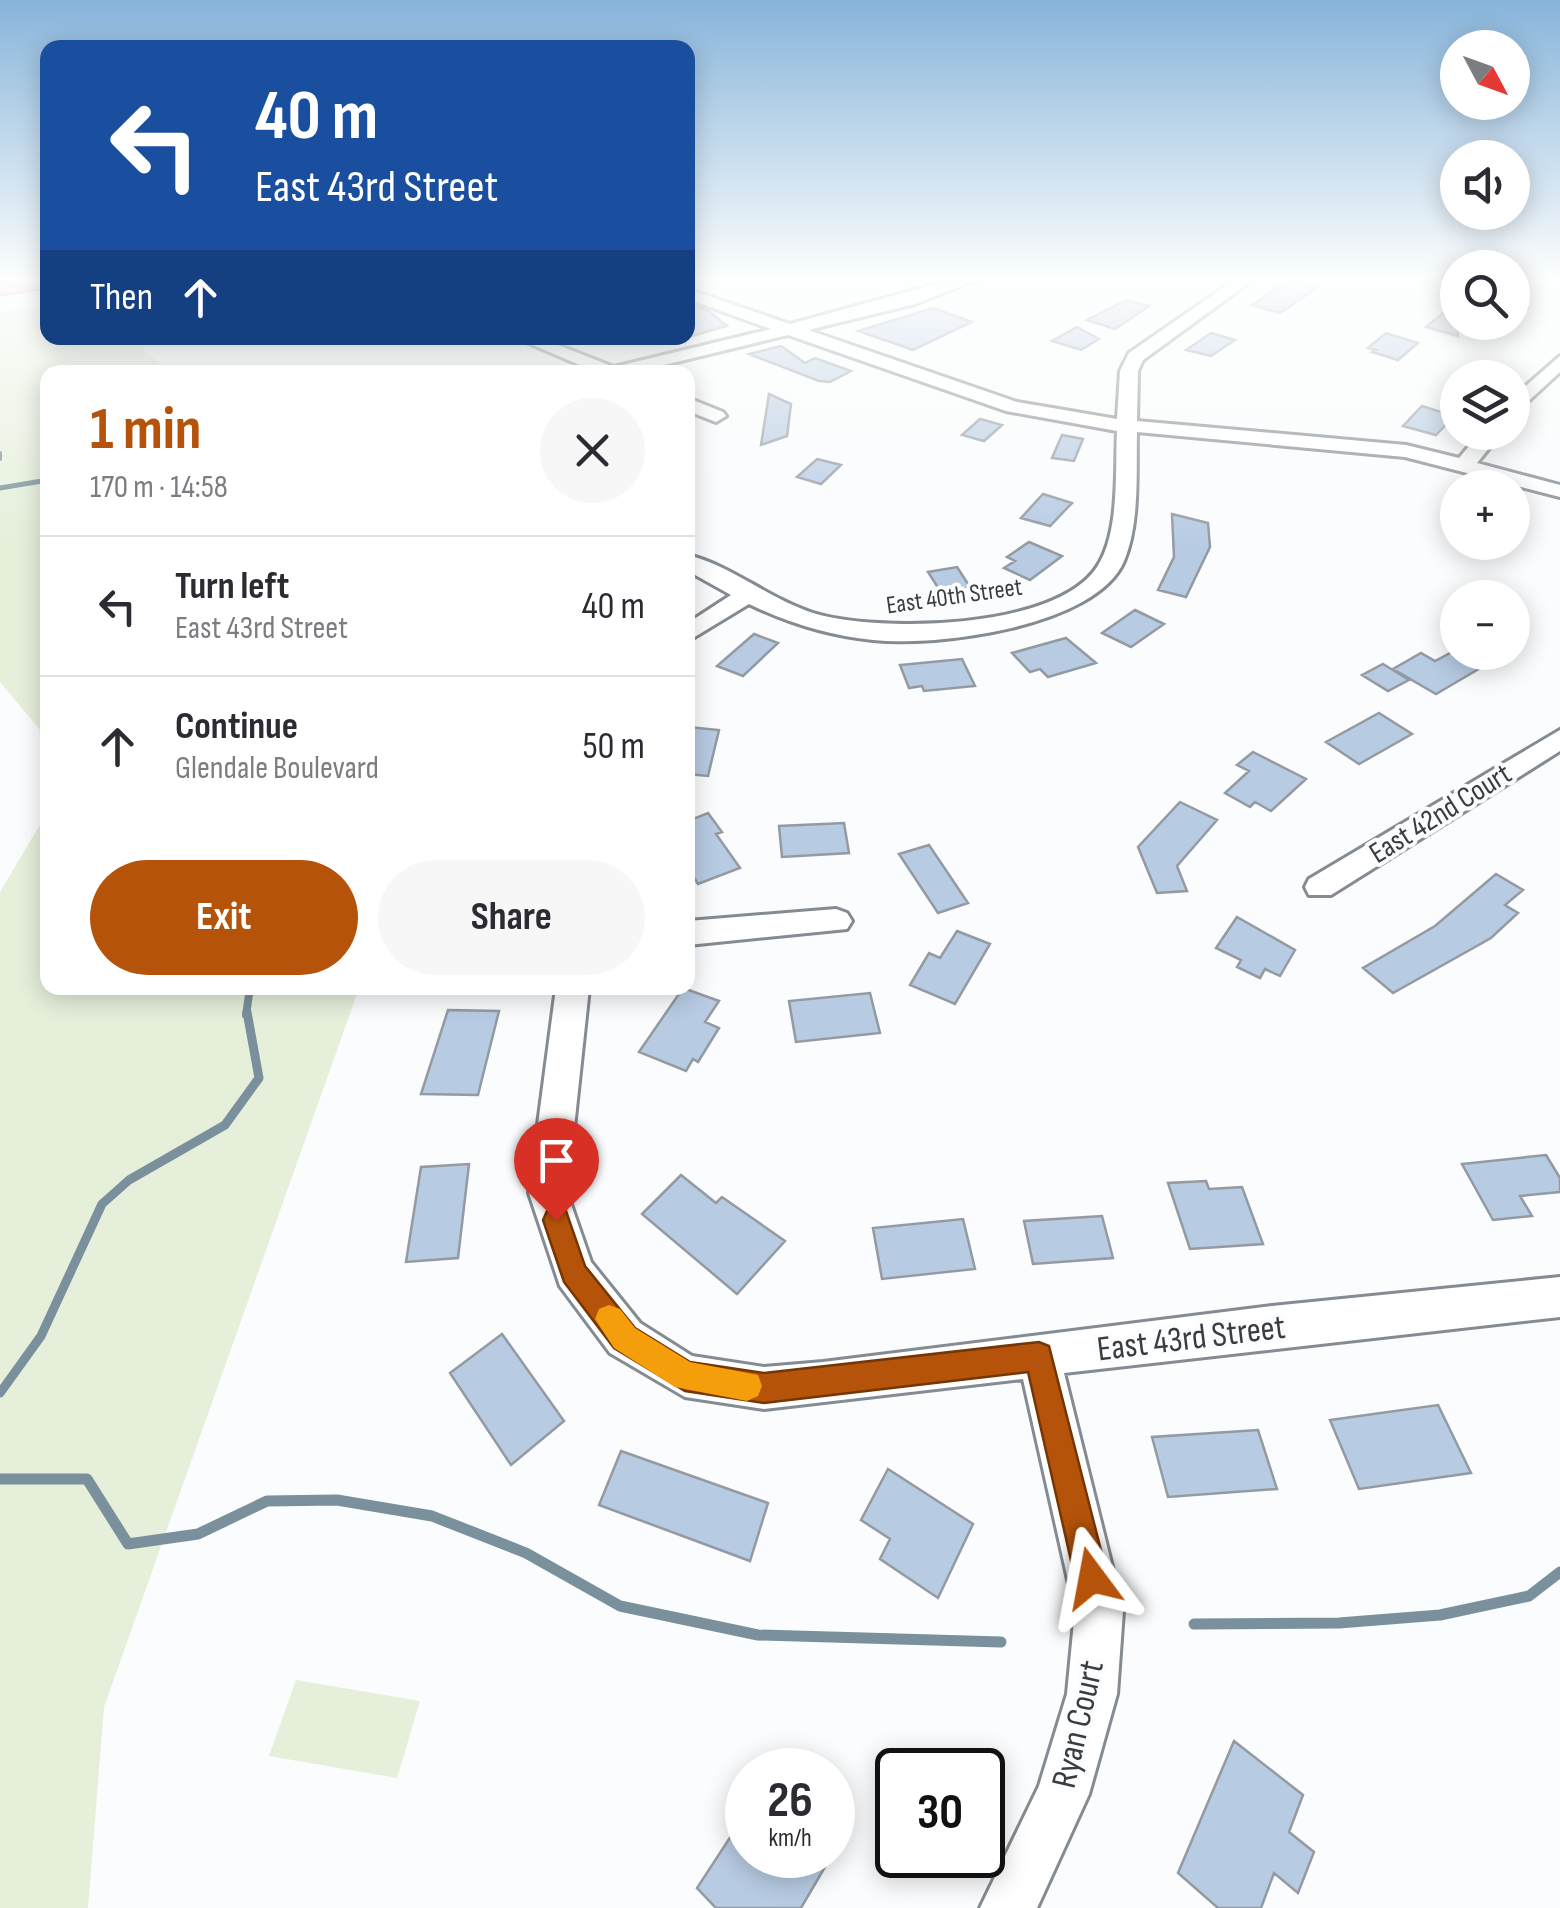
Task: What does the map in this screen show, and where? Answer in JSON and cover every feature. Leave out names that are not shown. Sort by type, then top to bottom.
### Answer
[{"type":"street","points":[[896,368],[1012,408],[1126,424],[1406,452],[1560,490]]},
{"type":"street","name":"East 40th Street","points":[[695,566],[806,618],[890,634],[1008,619],[1054,607],[1086,593],[1102,580],[1112,562],[1131,368]]},
{"type":"street","points":[[1530,392],[1553,368]]},
{"type":"street","points":[[695,407],[716,416]]},
{"type":"street","points":[[1465,464],[1477,450]]},
{"type":"street","points":[[695,629],[749,594]]},
{"type":"street","name":"East 42nd Court","points":[[1320,887],[1560,738]]},
{"type":"street","points":[[695,932],[836,922]]},
{"type":"street","name":"East 43rd Street","points":[[571,995],[548,1193],[574,1273],[625,1338],[685,1376],[764,1388],[823,1383],[1272,1326],[1560,1297]]},
{"type":"street","name":"Ryan Court","points":[[1008,1908],[1063,1794],[1092,1694],[1100,1611],[1039,1356]]},
{"type":"green space","points":[[0,368],[40,368],[40,730],[0,682]]},
{"type":"green space","points":[[40,825],[40,995],[357,995],[104,1707],[88,1908],[0,1908],[0,892]]},
{"type":"green space","points":[[296,1680],[420,1701],[397,1778],[269,1756]]},
{"type":"building","points":[[785,368],[851,371],[830,382]]},
{"type":"building","points":[[769,394],[791,404],[787,436],[761,445]]},
{"type":"building","points":[[1422,406],[1440,412],[1440,431],[1436,435],[1403,426]]},
{"type":"building","points":[[980,419],[1002,425],[984,441],[962,435]]},
{"type":"building","points":[[1062,435],[1083,439],[1074,461],[1052,458]]},
{"type":"building","points":[[817,459],[841,465],[821,484],[797,477]]},
{"type":"building","points":[[1043,494],[1072,503],[1050,526],[1021,518]]},
{"type":"building","points":[[1172,514],[1208,523],[1210,547],[1186,597],[1158,590],[1174,557]]},
{"type":"building","points":[[1029,542],[1062,556],[1030,580],[1004,568],[1015,561],[1007,557]]},
{"type":"building","points":[[957,567],[970,587],[940,591],[928,572]]},
{"type":"building","points":[[1135,610],[1164,624],[1131,647],[1102,633]]},
{"type":"building","points":[[754,634],[778,643],[743,676],[717,666]]},
{"type":"building","points":[[1066,638],[1096,663],[1048,677],[1040,669],[1030,672],[1012,653]]},
{"type":"building","points":[[1421,653],[1435,661],[1440,658],[1440,670],[1477,670],[1436,694],[1393,669]]},
{"type":"building","points":[[962,659],[975,686],[924,691],[922,686],[909,688],[900,665]]},
{"type":"building","points":[[1383,664],[1409,680],[1388,691],[1362,675]]},
{"type":"building","points":[[1379,713],[1412,734],[1359,764],[1326,742]]},
{"type":"building","points":[[695,728],[719,730],[708,776],[695,775]]},
{"type":"building","points":[[1253,752],[1306,779],[1271,811],[1255,802],[1250,807],[1225,793],[1249,771],[1237,765]]},
{"type":"building","points":[[1180,802],[1217,820],[1177,866],[1187,891],[1157,893],[1138,847]]},
{"type":"building","points":[[708,813],[722,832],[716,834],[740,868],[698,884],[695,818]]},
{"type":"building","points":[[844,823],[849,853],[782,857],[779,826]]},
{"type":"building","points":[[929,845],[968,903],[938,913],[899,854]]},
{"type":"building","points":[[1496,874],[1523,890],[1505,905],[1518,913],[1491,938],[1393,993],[1363,968],[1435,926]]},
{"type":"building","points":[[1237,917],[1295,950],[1280,976],[1265,969],[1260,978],[1237,967],[1241,960],[1216,948]]},
{"type":"building","points":[[957,931],[990,944],[955,1004],[910,985],[929,953],[940,958]]},
{"type":"building","points":[[695,992],[719,1001],[705,1022],[719,1028],[698,1062],[693,1059],[686,1071],[639,1052],[678,995]]},
{"type":"building","points":[[870,993],[880,1033],[796,1042],[789,1001]]},
{"type":"building","points":[[448,1010],[499,1011],[478,1095],[421,1094]]},
{"type":"building","points":[[1546,1155],[1560,1178],[1560,1192],[1520,1196],[1532,1216],[1493,1220],[1462,1164]]},
{"type":"building","points":[[469,1164],[458,1258],[406,1262],[421,1167]]},
{"type":"building","points":[[681,1175],[716,1203],[722,1197],[785,1241],[737,1294],[642,1214]]},
{"type":"building","points":[[1206,1181],[1209,1189],[1242,1187],[1263,1244],[1190,1249],[1168,1183]]},
{"type":"building","points":[[1102,1216],[1113,1258],[1033,1264],[1024,1221]]},
{"type":"building","points":[[963,1219],[975,1269],[882,1279],[873,1228]]},
{"type":"building","points":[[502,1334],[564,1421],[511,1465],[450,1373]]},
{"type":"building","points":[[1438,1405],[1471,1473],[1359,1489],[1330,1420]]},
{"type":"building","points":[[1258,1430],[1277,1489],[1168,1497],[1152,1437]]},
{"type":"building","points":[[621,1451],[768,1503],[750,1561],[599,1505]]},
{"type":"building","points":[[888,1469],[973,1524],[938,1598],[880,1559],[890,1539],[861,1520]]},
{"type":"building","points":[[1234,1741],[1303,1795],[1289,1832],[1314,1852],[1298,1893],[1274,1873],[1261,1908],[1218,1908],[1178,1873]]},
{"type":"building","points":[[725,1845],[725,1878],[819,1878],[801,1908],[716,1908],[697,1888]]},
{"type":"waterway","points":[[0,453],[0,459]]},
{"type":"waterway","points":[[0,488],[40,481]]},
{"type":"waterway","points":[[246,1015],[249,995]]},
{"type":"waterway","points":[[0,1393],[41,1336],[102,1204],[129,1180],[225,1125],[259,1078],[247,1012]]},
{"type":"waterway","points":[[0,1479],[87,1479],[128,1544],[198,1534],[267,1501],[337,1500],[432,1516],[526,1553],[620,1606],[758,1635],[1001,1642]]},
{"type":"waterway","points":[[1194,1624],[1339,1623],[1440,1615],[1529,1596],[1560,1572]]},
{"type":"slow traffic","points":[[609,1319],[625,1338],[685,1376],[747,1386]]},
{"type":"route","points":[[556,1220],[574,1273],[625,1338],[685,1376],[764,1388],[876,1378],[1039,1356],[1092,1578]]}]
